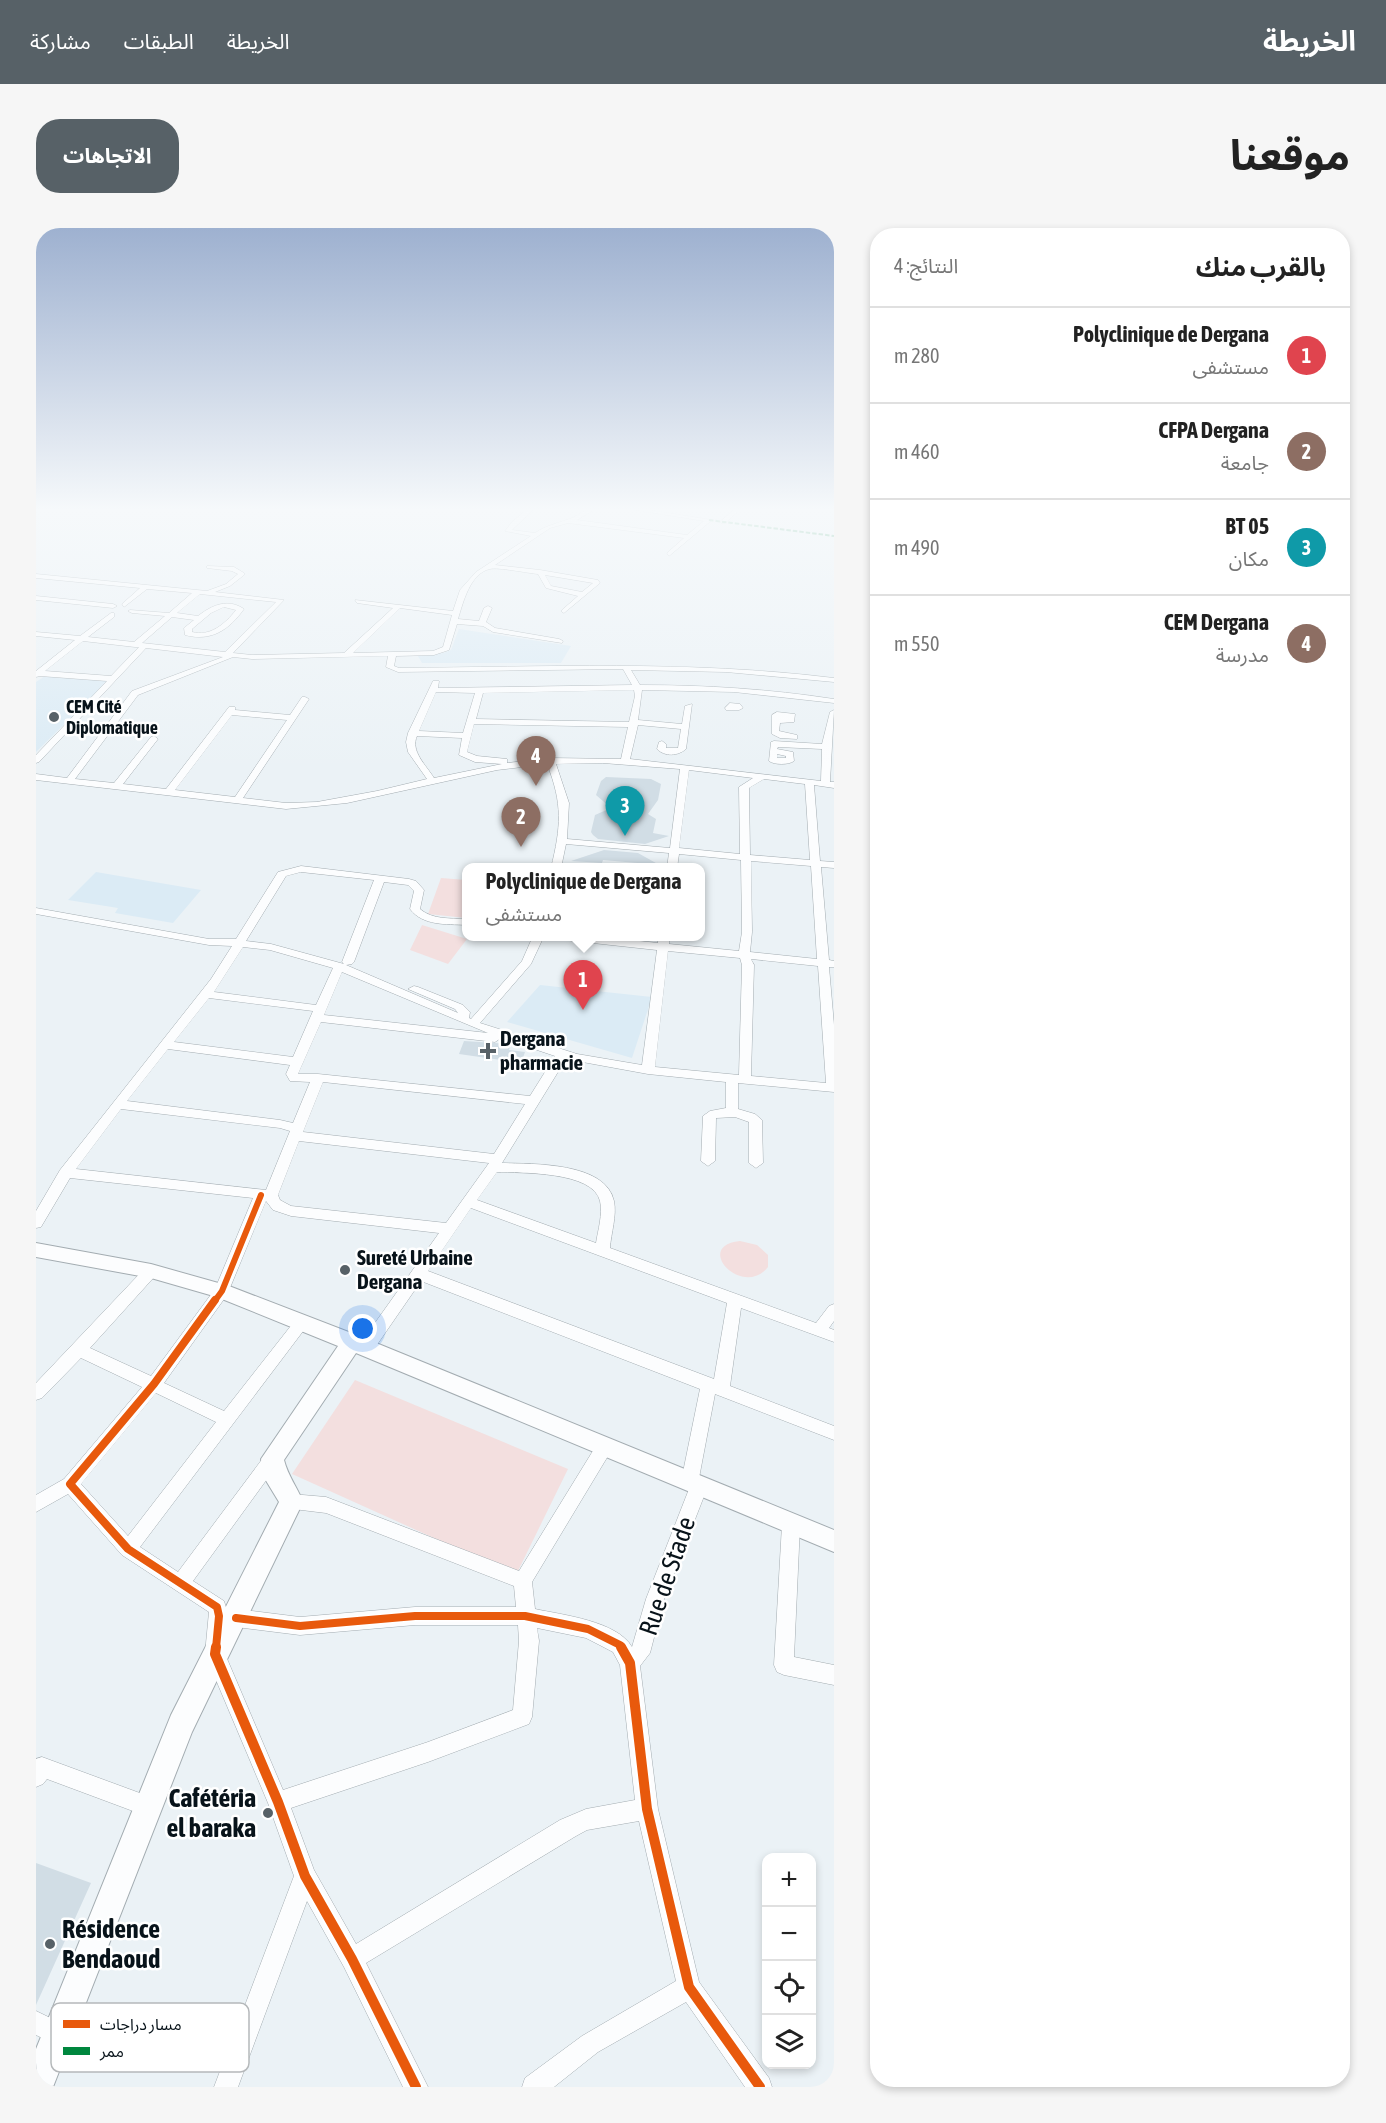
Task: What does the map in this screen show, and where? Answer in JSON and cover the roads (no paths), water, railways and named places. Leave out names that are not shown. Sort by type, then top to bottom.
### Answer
[{"type":"main road","points":[[36,1250],[151,1270],[222,1291],[359,1345],[834,1541]]},
{"type":"main road","points":[[59,2003],[149,1806],[181,1725],[215,1654],[236,1618],[291,1502],[287,1491],[277,1479],[272,1459],[359,1345]]},
{"type":"main road","points":[[37,2087],[47,2029]]},
{"type":"street","points":[[124,605],[134,596]]},
{"type":"street","points":[[36,760],[105,690],[140,646],[194,596]]},
{"type":"street","points":[[205,669],[233,655],[281,600],[237,596]]},
{"type":"street","points":[[36,634],[233,655],[346,655],[442,651],[447,648],[461,596]]},
{"type":"street","points":[[564,610],[584,596]]},
{"type":"street","points":[[36,598],[113,606]]},
{"type":"street","points":[[357,601],[399,606],[482,624],[493,630],[559,641]]},
{"type":"street","points":[[107,614],[105,608],[113,606],[124,605],[133,608],[126,614]]},
{"type":"street","points":[[36,606],[107,614],[200,618],[210,609],[220,605],[236,606],[240,609],[215,633],[199,636],[188,633],[188,628],[200,618]]},
{"type":"street","points":[[346,655],[399,606]]},
{"type":"street","points":[[482,624],[488,608]]},
{"type":"street","points":[[37,674],[81,639],[107,614]]},
{"type":"street","points":[[392,654],[390,666],[392,669],[704,668],[778,672],[834,680]]},
{"type":"street","points":[[127,691],[138,691],[233,655]]},
{"type":"street","points":[[625,763],[634,723],[638,688],[626,668]]},
{"type":"street","points":[[704,668],[704,692]]},
{"type":"street","points":[[535,669],[538,690]]},
{"type":"street","points":[[433,782],[412,752],[410,742],[441,670]]},
{"type":"street","points":[[773,693],[778,672]]},
{"type":"street","points":[[37,674],[114,680]]},
{"type":"street","points":[[434,690],[638,688],[704,692],[752,699],[773,693],[834,701]]},
{"type":"street","points":[[105,690],[116,690]]},
{"type":"street","points":[[69,781],[138,691]]},
{"type":"street","points":[[479,691],[461,751],[466,757],[525,763]]},
{"type":"street","points":[[237,801],[304,699]]},
{"type":"street","points":[[662,744],[661,748],[664,750],[681,750],[689,706]]},
{"type":"street","points":[[168,794],[230,711],[291,718]]},
{"type":"street","points":[[36,777],[286,806],[318,805],[366,797],[525,763],[550,761],[625,763],[830,784],[828,725],[834,712]]},
{"type":"street","points":[[776,720],[777,734],[828,744]]},
{"type":"street","points":[[471,721],[634,723],[685,727]]},
{"type":"street","points":[[412,733],[466,736]]},
{"type":"street","points":[[116,787],[154,739]]},
{"type":"street","points":[[773,752],[773,745],[777,743],[828,744]]},
{"type":"street","points":[[550,761],[566,809],[566,823],[557,863]]},
{"type":"street","points":[[673,863],[685,768]]},
{"type":"street","points":[[732,1114],[738,1079],[748,965],[744,955],[747,932],[744,787],[761,777]]},
{"type":"street","points":[[36,910],[206,942],[222,941],[271,947],[343,964],[468,1022],[562,1055],[648,1070],[834,1088],[830,964],[816,863],[809,782]]},
{"type":"street","points":[[562,842],[834,865]]},
{"type":"street","points":[[36,1222],[65,1173],[206,994],[240,944],[275,881],[282,874],[301,870],[405,881],[417,886],[419,890],[415,909],[422,917],[462,922]]},
{"type":"street","points":[[381,878],[292,1074],[294,1078],[318,1078],[534,1101]]},
{"type":"street","points":[[36,904],[215,936],[222,941]]},
{"type":"street","points":[[468,1022],[527,962],[536,941]]},
{"type":"street","points":[[648,1070],[664,941],[744,955],[830,964]]},
{"type":"street","points":[[206,994],[320,1013],[520,1041]]},
{"type":"street","points":[[165,1045],[298,1062]]},
{"type":"street","points":[[359,1345],[419,1274],[470,1202],[562,1055]]},
{"type":"street","points":[[36,1504],[70,1484],[154,1384],[222,1291],[297,1132],[318,1078]]},
{"type":"street","points":[[118,1104],[280,1124],[297,1132],[578,1175],[594,1181],[603,1191],[607,1202],[602,1251]]},
{"type":"street","points":[[708,1161],[710,1116],[716,1112],[749,1116],[756,1122],[756,1163]]},
{"type":"street","points":[[65,1173],[266,1195],[276,1206],[291,1211],[450,1229]]},
{"type":"street","points":[[470,1202],[834,1336]]},
{"type":"street","points":[[36,1394],[151,1270]]},
{"type":"street","points":[[419,1274],[834,1433]]},
{"type":"street","name":"Rue de Stade","points":[[630,1663],[640,1653],[655,1599],[695,1484],[735,1300]]},
{"type":"street","points":[[819,1330],[834,1310]]},
{"type":"street","points":[[128,1549],[302,1322]]},
{"type":"street","points":[[79,1350],[228,1420]]},
{"type":"street","points":[[278,1802],[428,1752],[522,1717],[529,1641],[523,1581],[605,1446]]},
{"type":"street","points":[[181,1582],[272,1459]]},
{"type":"street","points":[[70,1484],[128,1549],[217,1607],[219,1616],[215,1654],[278,1802],[305,1876],[352,1959],[416,2087]]},
{"type":"street","points":[[291,1502],[326,1505],[523,1581]]},
{"type":"street","points":[[791,1525],[784,1665],[834,1675]]},
{"type":"street","points":[[236,1618],[300,1626],[415,1616],[525,1616],[588,1629],[620,1645],[630,1663],[647,1809],[666,1899],[689,1987],[760,2087]]},
{"type":"street","points":[[36,1777],[42,1767],[149,1806]]},
{"type":"street","points":[[352,1959],[568,1828],[586,1820],[647,1809]]},
{"type":"street","points":[[249,2026],[305,1876]]},
{"type":"street","points":[[534,2087],[590,2044],[689,1987]]},
{"type":"street","points":[[226,2087],[232,2072]]},
{"type":"place","name":"CEM Cité Diplomatique","points":[[54,717]]},
{"type":"place","name":"CEM Dergana","points":[[536,786]]},
{"type":"place","name":"BT 05","points":[[625,836]]},
{"type":"place","name":"CFPA Dergana","points":[[521,847]]},
{"type":"place","name":"Polyclinique de Dergana","points":[[583,1010]]},
{"type":"place","name":"Dergana pharmacie","points":[[488,1051]]},
{"type":"place","name":"Sureté Urbaine Dergana","points":[[345,1270]]},
{"type":"place","name":"Cafétéria el baraka","points":[[268,1813]]},
{"type":"place","name":"Résidence Bendaoud","points":[[50,1944]]}]
